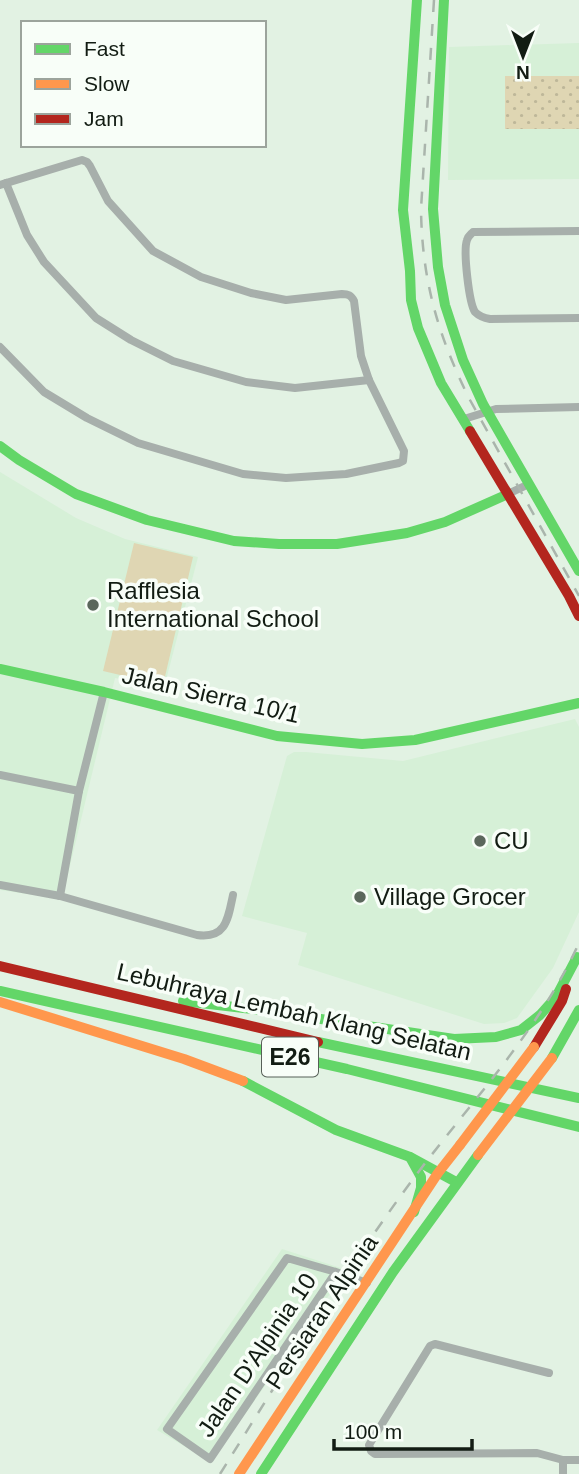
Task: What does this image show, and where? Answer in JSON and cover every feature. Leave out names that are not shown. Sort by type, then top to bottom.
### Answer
[{"type":"main road","points":[[417,0],[403,210],[411,300],[418,328],[441,383],[579,616]]},
{"type":"main road","points":[[444,0],[433,209],[441,282],[464,362],[487,412],[579,571]]},
{"type":"main road","points":[[0,446],[76,494],[147,520],[234,541],[337,544],[407,533],[445,522],[508,494]]},
{"type":"main road","name":"Jalan Sierra 10/1","points":[[0,669],[277,736],[362,744],[415,740],[579,703]]},
{"type":"main road","points":[[561,708],[579,708]]},
{"type":"main road","points":[[130,996],[261,1010],[454,1039],[496,1037],[521,1030],[540,1015],[556,997],[578,954]]},
{"type":"main road","name":"Persiaran Alpinia","points":[[239,1474],[438,1174],[534,1047],[562,1001],[578,954]]},
{"type":"main road","name":"Lebuhraya Lembah Klang Selatan","points":[[0,966],[297,1037],[579,1098]]},
{"type":"main road","name":"Lebuhraya Lembah Klang Selatan","points":[[0,991],[347,1069],[579,1127]]},
{"type":"main road","points":[[0,1002],[233,1076],[336,1130],[410,1157],[456,1182]]},
{"type":"main road","name":"Persiaran Alpinia","points":[[261,1474],[456,1182],[552,1058],[579,1010]]},
{"type":"main road","points":[[410,1157],[421,1177],[421,1188],[414,1212]]},
{"type":"street","points":[[0,347],[44,392],[87,418],[138,443],[243,474],[286,478],[346,474],[403,461],[404,451],[369,380],[361,356],[352,296],[348,294],[286,300],[201,277],[153,251],[108,201],[90,166],[82,160],[3,184],[27,235],[44,262],[96,318],[131,340],[173,361],[246,382],[295,388],[369,380]]},
{"type":"street","points":[[579,231],[473,232],[466,243],[467,274],[474,309],[482,317],[579,318]]},
{"type":"street","points":[[464,419],[496,409],[579,407]]},
{"type":"street","points":[[508,494],[529,484]]},
{"type":"street","points":[[60,896],[79,791],[104,692]]},
{"type":"street","points":[[0,775],[79,791]]},
{"type":"street","points":[[0,885],[60,896],[208,937],[225,926],[233,895]]},
{"type":"street","name":"Jalan D'Alpinia 10","points":[[287,1258],[336,1272],[210,1459],[166,1429],[287,1258]]},
{"type":"street","points":[[336,1272],[366,1283]]},
{"type":"street","points":[[549,1373],[435,1344],[430,1346],[369,1445],[371,1451],[375,1454],[537,1453],[563,1460],[579,1460]]},
{"type":"street","points":[[563,1460],[563,1474]]},
{"type":"shaded area","points":[[579,43],[579,179],[448,180],[449,47]]},
{"type":"shaded area","points":[[505,76],[579,76],[579,129],[505,129]]},
{"type":"shaded area","points":[[0,472],[76,518],[125,539],[198,557],[164,688],[115,678],[62,899],[0,890]]},
{"type":"shaded area","points":[[134,543],[193,557],[163,685],[103,671]]},
{"type":"shaded area","points":[[575,719],[579,727],[579,912],[553,968],[517,1018],[504,1023],[484,1024],[298,965],[307,933],[242,916],[287,756],[294,752],[306,752],[403,761]]},
{"type":"shaded area","points":[[282,1249],[347,1270],[211,1462],[157,1430]]},
{"type":"railway","points":[[434,0],[421,209],[425,260],[434,308],[449,353],[470,400],[579,596]]},
{"type":"railway","points":[[220,1474],[354,1262],[425,1163],[520,1042],[562,977],[579,943]]},
{"type":"traffic: fast","points":[[417,0],[403,210],[411,300],[418,328],[441,383],[470,431]]},
{"type":"traffic: fast","points":[[444,0],[433,209],[438,267],[445,305],[463,360],[483,404],[579,571]]},
{"type":"traffic: fast","points":[[0,446],[76,494],[147,520],[234,541],[337,544],[407,533],[445,522],[508,494]]},
{"type":"traffic: fast","points":[[0,669],[277,736],[362,744],[415,740],[579,703]]},
{"type":"traffic: fast","points":[[183,1001],[454,1039],[496,1037],[521,1030],[540,1015],[556,997],[577,957]]},
{"type":"traffic: fast","points":[[0,991],[347,1069],[579,1127]]},
{"type":"traffic: fast","points":[[552,1058],[579,1010]]},
{"type":"traffic: fast","points":[[318,1042],[579,1098]]},
{"type":"traffic: fast","points":[[243,1081],[336,1130],[410,1157],[456,1182]]},
{"type":"traffic: fast","points":[[261,1474],[393,1272],[478,1155]]},
{"type":"traffic: fast","points":[[410,1157],[421,1177],[421,1188],[414,1212]]},
{"type":"traffic: slow","points":[[0,1002],[184,1059],[243,1081]]},
{"type":"traffic: slow","points":[[460,1145],[534,1047]]},
{"type":"traffic: slow","points":[[478,1155],[552,1058]]},
{"type":"traffic: slow","points":[[239,1474],[438,1173],[460,1145]]},
{"type":"traffic: jam","points":[[470,431],[579,616]]},
{"type":"traffic: jam","points":[[0,966],[318,1042]]},
{"type":"traffic: jam","points":[[534,1047],[562,1001],[566,989]]},
{"type":"place","name":"Rafflesia International School","points":[[93,605]]},
{"type":"place","name":"CU","points":[[480,841]]},
{"type":"place","name":"Village Grocer","points":[[360,897]]}]
